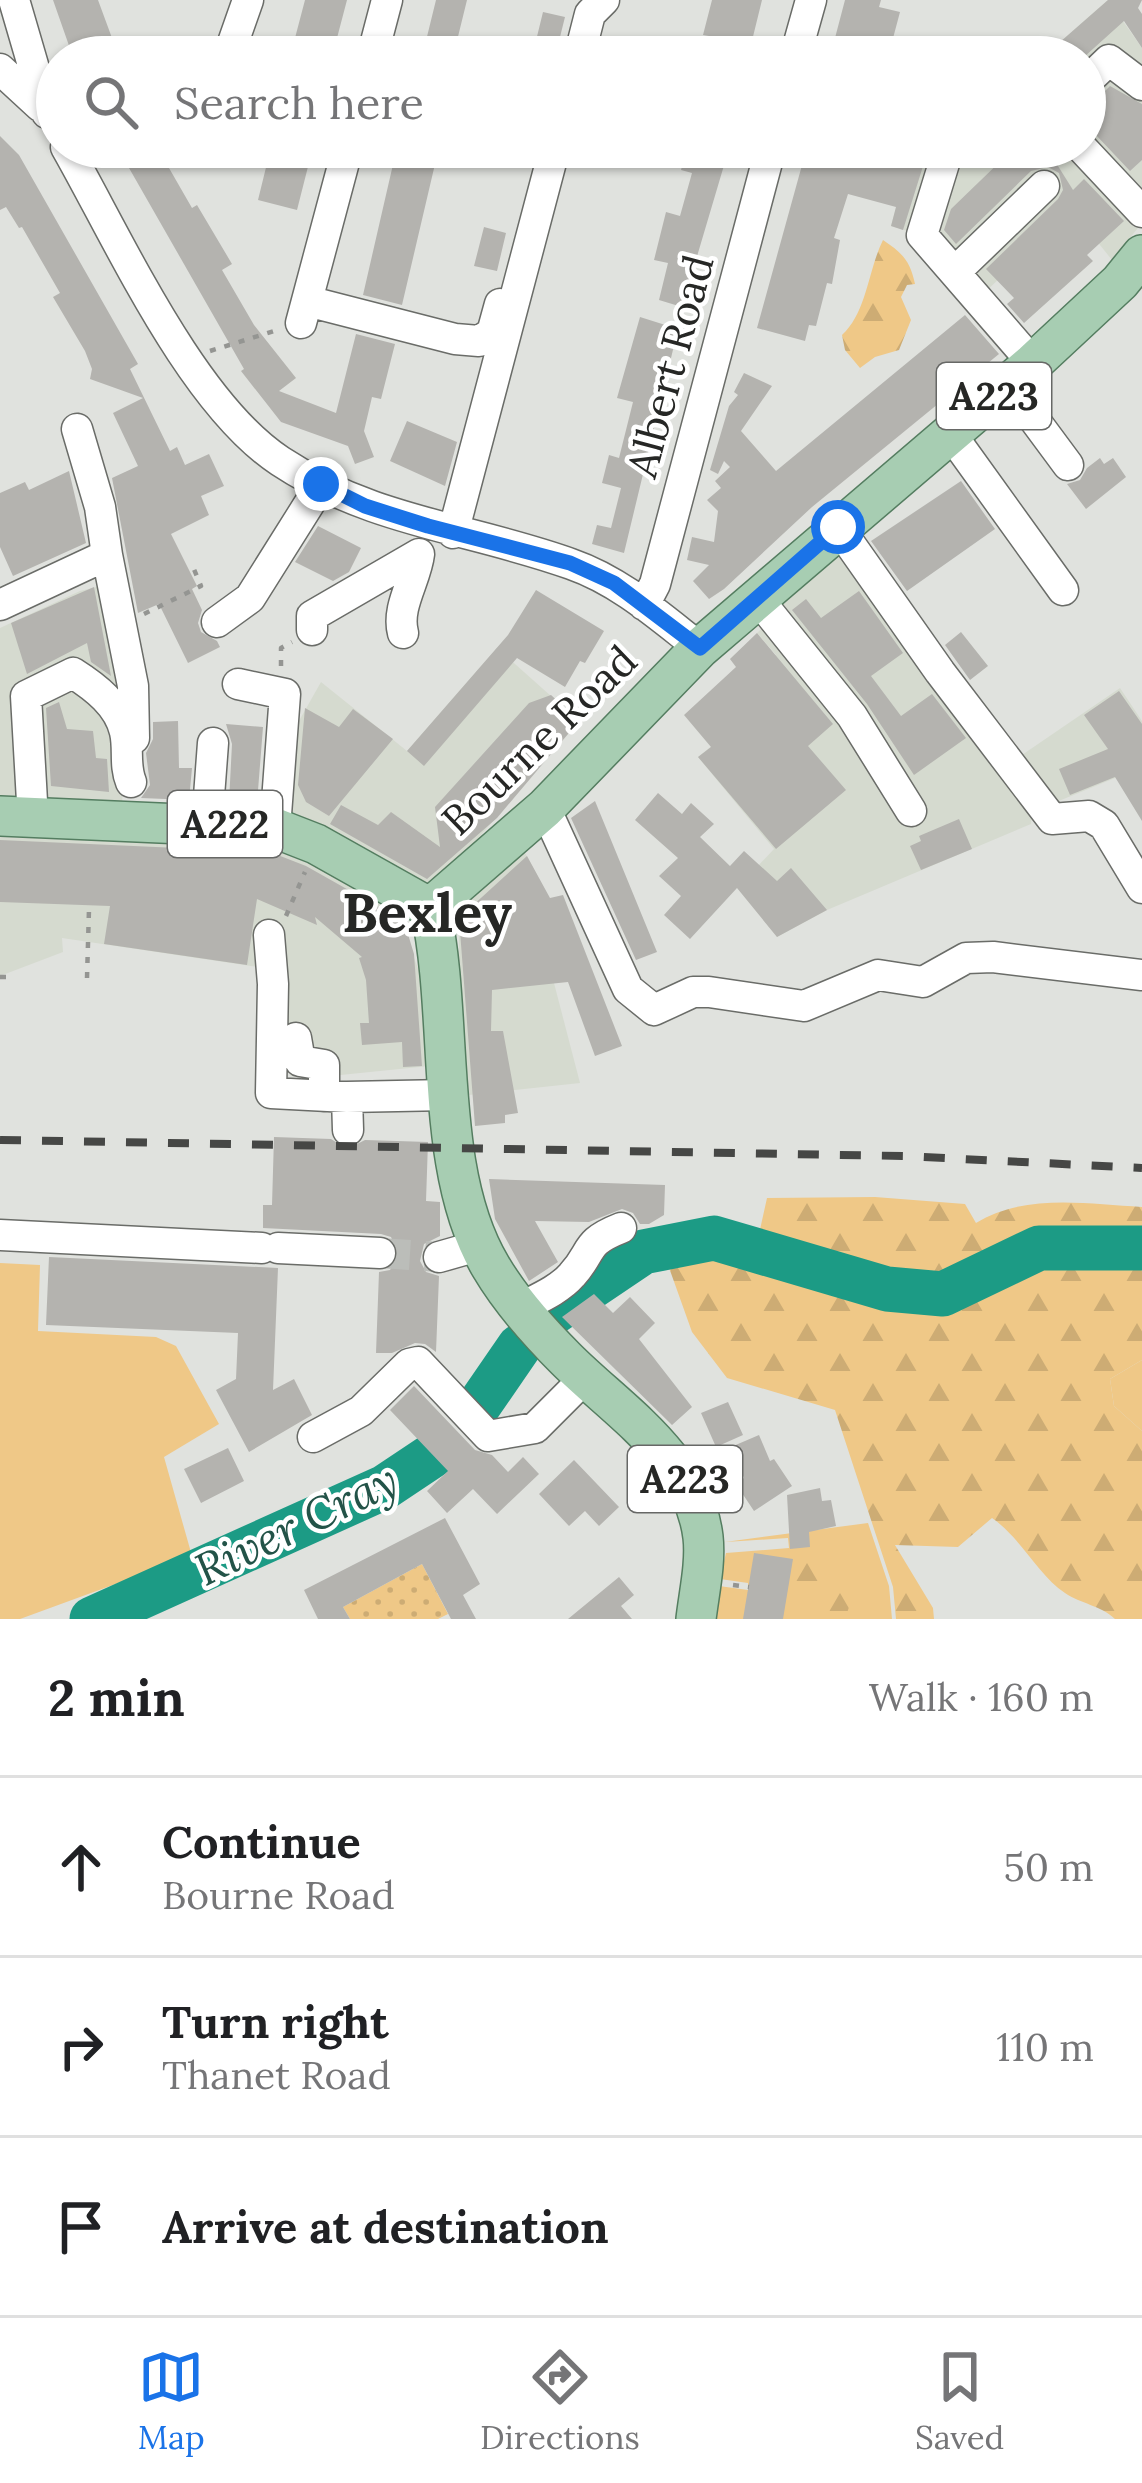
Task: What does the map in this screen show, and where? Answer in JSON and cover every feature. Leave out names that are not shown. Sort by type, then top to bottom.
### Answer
[{"type":"main road","name":"Bourne Road","points":[[430,908],[545,808],[700,648],[1020,373],[1142,256]]},
{"type":"main road","name":"A222","points":[[17,817],[130,801],[207,823],[275,828],[316,844],[430,908]]},
{"type":"main road","name":"A223","points":[[430,908],[442,968],[446,1096],[466,1200],[481,1245],[489,1265],[533,1322],[687,1481],[703,1537],[696,1619]]},
{"type":"street","points":[[235,36],[248,0]]},
{"type":"street","points":[[378,36],[387,0]]},
{"type":"street","points":[[569,36],[578,0]]},
{"type":"street","points":[[584,36],[590,14],[604,0]]},
{"type":"street","points":[[801,36],[811,0]]},
{"type":"street","points":[[10,14],[36,81]]},
{"type":"street","points":[[1106,62],[1109,59],[1142,85]]},
{"type":"street","points":[[0,69],[36,106]]},
{"type":"street","points":[[78,168],[188,358],[223,409],[276,459],[433,538],[570,563],[614,583],[700,648]]},
{"type":"street","points":[[342,168],[298,317],[479,341],[492,333],[535,168]]},
{"type":"street","points":[[404,633],[400,622],[433,538],[548,168]]},
{"type":"street","name":"Albert Road","points":[[644,604],[655,584],[765,168]]},
{"type":"street","points":[[943,168],[922,235],[955,272],[1020,373],[1069,465]]},
{"type":"street","points":[[1105,168],[1137,197]]},
{"type":"street","points":[[955,272],[1044,186]]},
{"type":"street","points":[[77,429],[100,507],[133,686],[130,801]]},
{"type":"street","points":[[950,433],[1063,590]]},
{"type":"street","points":[[217,622],[250,598],[321,484]]},
{"type":"street","points":[[838,527],[1052,819],[1089,816],[1105,825],[1142,888]]},
{"type":"street","points":[[312,630],[312,616],[433,538]]},
{"type":"street","points":[[0,605],[107,555]]},
{"type":"street","points":[[758,598],[852,716],[911,812]]},
{"type":"street","points":[[238,684],[282,669],[275,828]]},
{"type":"street","points":[[17,817],[26,696],[73,674],[95,687],[114,707],[126,733],[130,801]]},
{"type":"street","points":[[207,823],[213,743]]},
{"type":"street","points":[[545,808],[628,988],[654,1010],[693,992],[804,1006],[878,975],[923,982],[966,958],[1142,975]]},
{"type":"street","points":[[277,926],[271,1093],[446,1096]]},
{"type":"street","points":[[296,1038],[300,1061],[324,1065],[347,1130]]},
{"type":"street","points":[[533,1322],[574,1274],[585,1250],[620,1228]]},
{"type":"street","points":[[0,1235],[380,1253]]},
{"type":"street","points":[[440,1257],[481,1245]]},
{"type":"street","points":[[313,1438],[361,1411],[410,1364],[418,1362],[488,1436],[536,1428],[586,1377]]},
{"type":"path","points":[[188,358],[298,317]]},
{"type":"path","points":[[120,625],[198,589],[193,567]]},
{"type":"path","points":[[277,926],[299,885]]},
{"type":"path","points":[[87,978],[88,909]]},
{"type":"shaded area","points":[[1108,0],[1142,48],[1142,223],[1112,260],[1072,210],[983,294],[911,232],[891,226],[907,168],[1106,168],[1106,36],[1067,36]]},
{"type":"shaded area","points":[[837,553],[889,622],[886,625],[892,633],[902,627],[1032,813],[1031,824],[827,910],[777,937],[738,887],[774,849],[698,757],[729,732],[780,717],[730,659],[743,647],[761,667],[776,655],[757,633]]},
{"type":"shaded area","points":[[109,584],[125,692],[122,809],[0,810],[0,628],[80,591]]},
{"type":"shaded area","points":[[497,648],[579,721],[462,857],[429,887],[366,848],[362,853],[286,818],[295,728],[321,682],[407,751]]},
{"type":"shaded area","points":[[1120,688],[1142,721],[1142,767],[1049,805],[1019,757]]},
{"type":"shaded area","points":[[0,829],[273,849],[363,886],[407,930],[404,934],[423,980],[429,1066],[291,1076],[282,1061],[265,968],[62,938],[63,952],[0,976]]},
{"type":"shaded area","points":[[524,851],[537,875],[554,983],[580,1083],[469,1095],[459,1008],[459,918],[467,898]]},
{"type":"green space","points":[[883,240],[911,269],[915,284],[907,285],[901,297],[911,320],[899,350],[875,357],[860,368],[845,350],[842,335],[862,303]]},
{"type":"green space","points":[[875,1197],[965,1204],[976,1223],[1035,1204],[1142,1207],[1142,1360],[1110,1379],[1114,1406],[1142,1431],[1142,1619],[1115,1619],[1065,1593],[992,1518],[958,1547],[895,1545],[933,1608],[934,1619],[896,1619],[893,1587],[835,1410],[727,1378],[692,1332],[667,1262],[709,1249],[745,1258],[759,1234],[767,1198]]},
{"type":"green space","points":[[0,1263],[40,1265],[38,1331],[156,1337],[176,1346],[219,1424],[164,1457],[192,1556],[20,1619],[0,1619]]},
{"type":"green space","points":[[1142,1360],[1142,1431],[1114,1406],[1110,1379]]},
{"type":"green space","points":[[868,1523],[889,1586],[892,1619],[714,1619],[719,1586],[748,1590],[748,1583],[720,1579],[726,1553],[789,1548],[788,1538],[725,1542]]},
{"type":"green space","points":[[818,1544],[824,1562],[849,1592],[845,1619],[798,1619],[785,1606],[789,1559],[796,1548]]},
{"type":"green space","points":[[422,1564],[448,1614],[438,1619],[350,1619],[343,1607]]},
{"type":"building","points":[[53,0],[98,0],[111,36],[66,36]]},
{"type":"building","points":[[305,0],[347,0],[338,36],[296,36]]},
{"type":"building","points":[[436,0],[467,0],[458,36],[427,36]]},
{"type":"building","points":[[712,0],[762,0],[753,36],[703,35]]},
{"type":"building","points":[[845,0],[881,0],[879,7],[900,12],[894,36],[836,36]]},
{"type":"building","points":[[1108,0],[1142,0],[1138,8],[1142,48],[1124,21],[1106,37],[1067,36]]},
{"type":"building","points":[[543,12],[565,17],[560,36],[537,36]]},
{"type":"building","points":[[1110,86],[1142,104],[1142,160],[1130,171],[1106,146],[1106,90]]},
{"type":"building","points":[[0,136],[19,155],[138,364],[130,369],[170,451],[177,447],[185,465],[209,454],[224,486],[201,496],[209,515],[171,534],[197,586],[192,589],[202,610],[201,632],[220,647],[188,663],[159,604],[138,613],[112,478],[138,466],[113,413],[143,398],[90,379],[92,369],[85,351],[53,297],[60,293],[22,227],[6,207],[0,210]]},
{"type":"building","points":[[129,168],[169,168],[192,208],[197,205],[232,264],[222,270],[254,325],[296,378],[279,391],[336,413],[356,334],[395,344],[381,399],[372,397],[364,431],[374,457],[355,464],[348,446],[281,422],[241,371]]},
{"type":"building","points":[[266,168],[308,168],[297,210],[258,200]]},
{"type":"building","points":[[392,168],[434,168],[402,305],[363,295]]},
{"type":"building","points":[[723,168],[682,307],[659,300],[668,263],[654,260],[666,212],[680,216],[692,173],[681,170]]},
{"type":"building","points":[[801,168],[922,168],[903,230],[891,226],[896,207],[848,194],[834,238],[840,240],[832,284],[827,283],[816,326],[809,325],[805,341],[757,328]]},
{"type":"building","points":[[993,168],[1044,168],[1031,171],[956,244],[944,230],[951,209]]},
{"type":"building","points":[[1050,168],[1059,168],[1073,190],[1084,179],[1124,221],[1087,255],[1093,261],[1024,323],[1007,304],[1014,298],[986,269],[1058,199],[1063,190],[1059,173]]},
{"type":"building","points":[[484,227],[506,233],[497,271],[474,266]]},
{"type":"building","points":[[965,315],[999,354],[812,507],[709,599],[693,581],[709,565],[687,560],[692,537],[714,542],[718,511],[707,500],[721,488],[715,481],[730,467],[724,461],[718,474],[710,470],[744,373],[772,386],[741,431],[776,471]]},
{"type":"building","points":[[640,317],[678,329],[624,553],[592,544],[597,525],[611,528],[621,488],[602,483],[609,455],[619,458],[633,402],[617,398]]},
{"type":"building","points":[[407,421],[457,442],[445,486],[390,461]]},
{"type":"building","points":[[1100,458],[1104,464],[1113,458],[1126,477],[1086,509],[1067,484],[1080,480]]},
{"type":"building","points":[[69,471],[86,543],[13,576],[0,547],[0,493],[25,482],[29,490]]},
{"type":"building","points":[[961,481],[995,529],[907,591],[871,541]]},
{"type":"building","points":[[318,526],[361,548],[349,572],[333,581],[295,562]]},
{"type":"building","points":[[94,587],[111,676],[91,662],[87,643],[27,674],[11,623]]},
{"type":"building","points":[[536,590],[604,631],[585,663],[580,661],[565,687],[517,658],[424,766],[407,751],[508,635]]},
{"type":"building","points":[[859,591],[903,653],[871,676],[901,716],[932,694],[966,738],[914,775],[867,704],[792,610],[806,599],[821,618]]},
{"type":"building","points":[[961,632],[988,666],[970,680],[945,645]]},
{"type":"building","points":[[757,633],[833,724],[808,746],[846,790],[776,849],[698,757],[711,747],[684,715],[736,667],[730,659]]},
{"type":"building","points":[[1119,691],[1142,724],[1142,821],[1115,777],[1070,795],[1059,769],[1108,749],[1084,715]]},
{"type":"building","points":[[551,695],[579,721],[497,818],[427,879],[330,824],[341,805],[378,825],[391,812],[440,847],[435,807],[529,703]]},
{"type":"building","points":[[59,702],[67,729],[93,731],[96,758],[107,759],[109,792],[51,786],[46,708]]},
{"type":"building","points":[[305,708],[339,727],[353,709],[393,739],[329,816],[306,802],[298,785]]},
{"type":"building","points":[[178,721],[179,768],[192,768],[189,800],[141,798],[150,785],[146,753],[153,739],[153,722]]},
{"type":"building","points":[[226,724],[263,727],[257,803],[229,802],[232,744]]},
{"type":"building","points":[[658,793],[682,814],[691,803],[714,824],[700,837],[730,866],[744,851],[777,881],[791,868],[827,910],[777,937],[737,888],[690,939],[664,915],[681,896],[659,876],[678,858],[635,820]]},
{"type":"building","points":[[595,801],[657,952],[636,960],[571,818]]},
{"type":"building","points":[[959,819],[972,849],[921,870],[910,846],[921,841],[919,836]]},
{"type":"building","points":[[0,840],[270,852],[306,866],[391,914],[402,925],[396,932],[400,935],[407,931],[414,954],[422,1066],[403,1067],[402,1042],[362,1045],[360,1023],[369,1023],[362,957],[315,917],[317,925],[257,899],[247,965],[104,944],[110,906],[0,902]]},
{"type":"building","points":[[527,856],[550,898],[563,895],[622,1046],[595,1056],[568,982],[492,990],[491,1031],[503,1031],[518,1113],[505,1115],[505,1123],[475,1126],[459,918]]},
{"type":"building","points":[[274,1137],[331,1139],[347,1149],[365,1140],[428,1142],[426,1201],[440,1202],[440,1236],[424,1244],[420,1261],[426,1272],[439,1276],[436,1352],[415,1343],[392,1353],[376,1353],[379,1272],[390,1270],[399,1255],[391,1237],[263,1228],[263,1205],[272,1205]]},
{"type":"building","points":[[489,1179],[665,1185],[664,1215],[649,1224],[640,1224],[633,1213],[622,1209],[589,1222],[535,1221],[558,1262],[529,1281],[495,1219]]},
{"type":"building","points":[[49,1257],[278,1268],[273,1390],[294,1379],[312,1415],[249,1452],[216,1390],[236,1379],[238,1333],[46,1325]]},
{"type":"building","points":[[594,1294],[613,1313],[630,1297],[655,1323],[639,1339],[692,1407],[672,1425],[562,1317]]},
{"type":"building","points":[[414,1386],[475,1450],[492,1455],[508,1472],[523,1457],[539,1474],[497,1514],[473,1489],[447,1513],[427,1491],[448,1471],[390,1410]]},
{"type":"building","points":[[728,1402],[743,1435],[716,1447],[701,1413]]},
{"type":"building","points":[[759,1435],[770,1461],[774,1459],[792,1486],[754,1511],[736,1484],[744,1478],[731,1447]]},
{"type":"building","points":[[228,1448],[244,1481],[201,1503],[184,1469]]},
{"type":"building","points":[[574,1460],[619,1507],[599,1526],[585,1511],[569,1526],[539,1494]]},
{"type":"building","points":[[820,1488],[822,1501],[831,1500],[836,1526],[809,1532],[810,1547],[790,1549],[787,1495]]},
{"type":"building","points":[[445,1518],[480,1584],[463,1595],[476,1619],[451,1619],[422,1564],[343,1607],[350,1619],[318,1619],[304,1590]]},
{"type":"building","points":[[754,1553],[793,1559],[783,1619],[743,1619]]},
{"type":"building","points":[[619,1577],[634,1595],[621,1606],[632,1619],[568,1619]]},
{"type":"waterway","name":"River Cray","points":[[551,1314],[643,1252],[714,1238],[887,1289],[943,1294],[1039,1248],[1142,1248]]},
{"type":"waterway","name":"River Cray","points":[[477,1408],[519,1347]]},
{"type":"waterway","name":"River Cray","points":[[92,1619],[385,1487],[433,1455]]},
{"type":"tunnel","points":[[380,1253],[439,1257]]},
{"type":"railway","points":[[0,1140],[903,1156],[1142,1168]]},
{"type":"district","name":"Bexley","points":[[427,912]]},
{"type":"route","points":[[321,484],[365,506],[428,526],[570,563],[614,583],[700,648],[838,527]]}]
